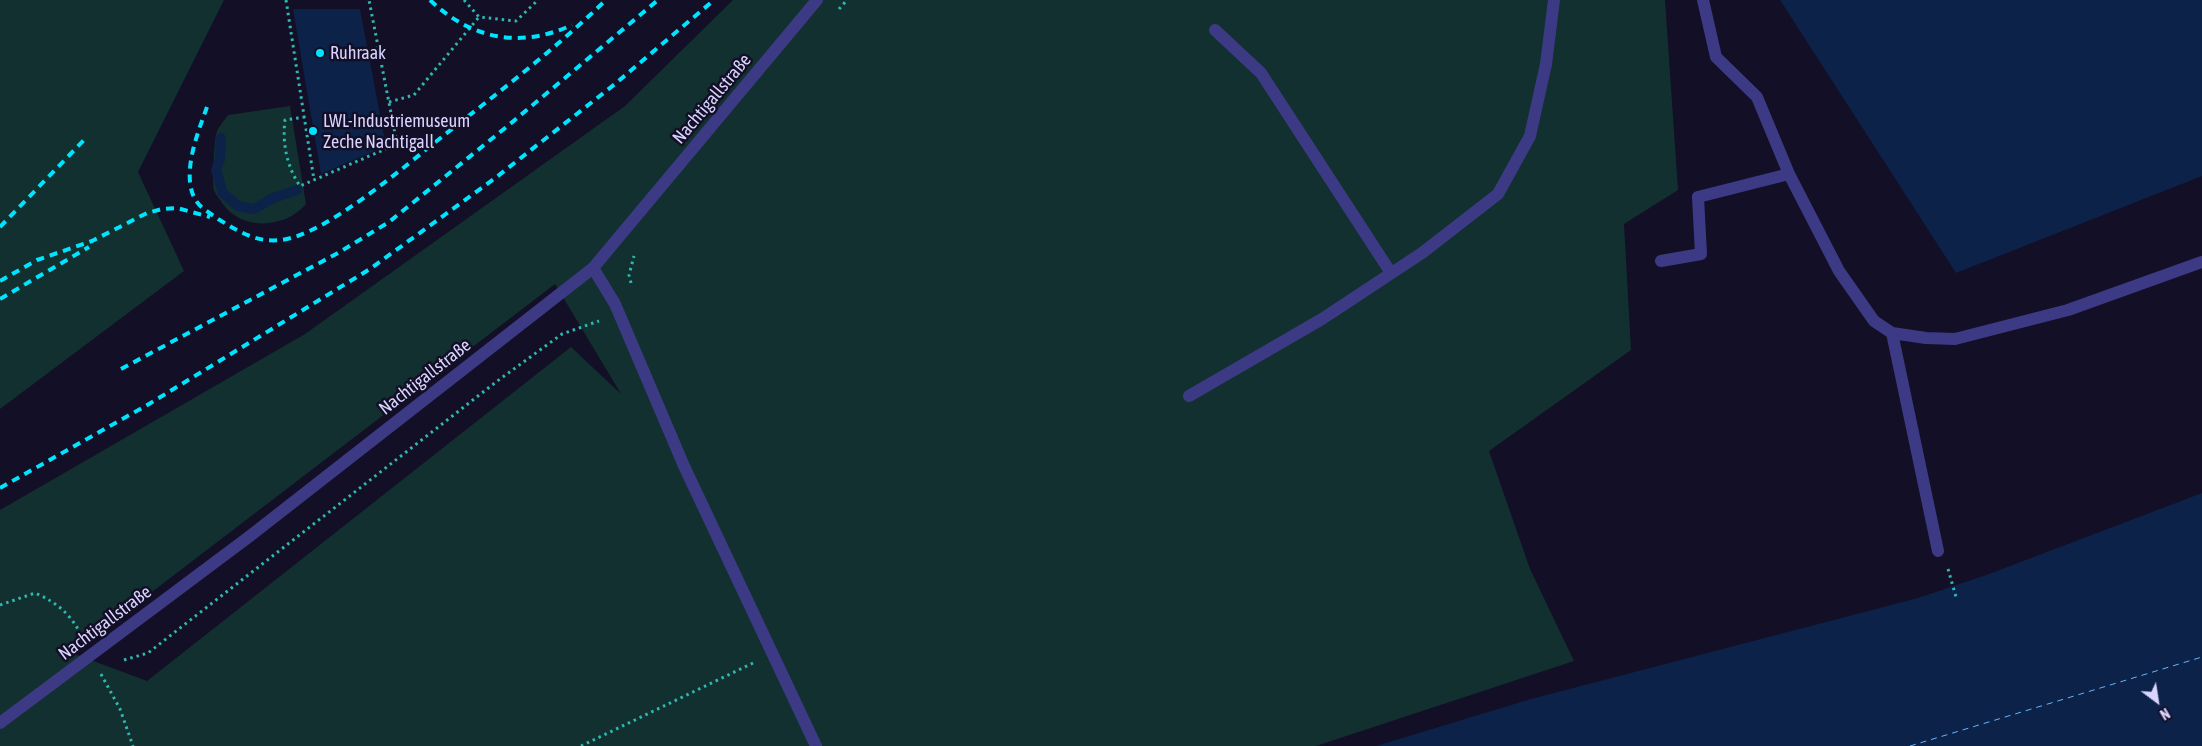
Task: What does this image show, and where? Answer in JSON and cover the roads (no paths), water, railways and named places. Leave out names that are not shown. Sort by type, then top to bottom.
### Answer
[{"type":"street","name":"Nachtigallstraße","points":[[0,724],[250,536],[593,268],[817,0]]},
{"type":"street","points":[[1189,396],[1322,319],[1422,253],[1498,194],[1530,136],[1546,64],[1554,0]]},
{"type":"street","points":[[1703,0],[1716,57],[1757,98],[1789,174],[1839,271],[1874,321],[1892,333],[1926,338],[1955,339],[2068,310],[2202,262]]},
{"type":"street","points":[[1215,30],[1260,73],[1391,273]]},
{"type":"street","points":[[1661,261],[1701,254],[1698,197],[1789,174]]},
{"type":"street","points":[[593,268],[619,314],[684,466],[816,746]]},
{"type":"street","points":[[1892,333],[1938,551]]},
{"type":"water","points":[[1780,0],[2202,0],[2202,176],[1956,273]]},
{"type":"water","points":[[293,9],[360,9],[386,146],[321,174]]},
{"type":"water","points":[[2202,493],[2202,746],[1376,746],[1531,699],[1918,598],[1989,574]]},
{"type":"waterway","points":[[221,138],[220,159],[216,170],[223,193],[238,206],[254,209],[273,198],[297,190]]},
{"type":"railway","points":[[430,0],[462,24],[497,36],[515,38],[534,37],[572,25]]},
{"type":"railway","points":[[207,107],[190,165],[191,189],[195,199],[205,210],[240,232],[263,240],[281,240],[320,226],[365,197],[526,70],[606,0]]},
{"type":"railway","points":[[121,369],[338,253],[389,222],[658,0]]},
{"type":"railway","points":[[0,488],[149,404],[370,269],[494,179],[615,84],[714,0]]},
{"type":"railway","points":[[0,227],[84,140]]},
{"type":"railway","points":[[0,281],[37,260],[92,241],[147,213],[177,208],[210,217]]},
{"type":"railway","points":[[0,299],[89,247]]},
{"type":"place","name":"Ruhraak","points":[[320,53]]},
{"type":"place","name":"LWL-Industriemuseum Zeche Nachtigall","points":[[313,131]]}]
